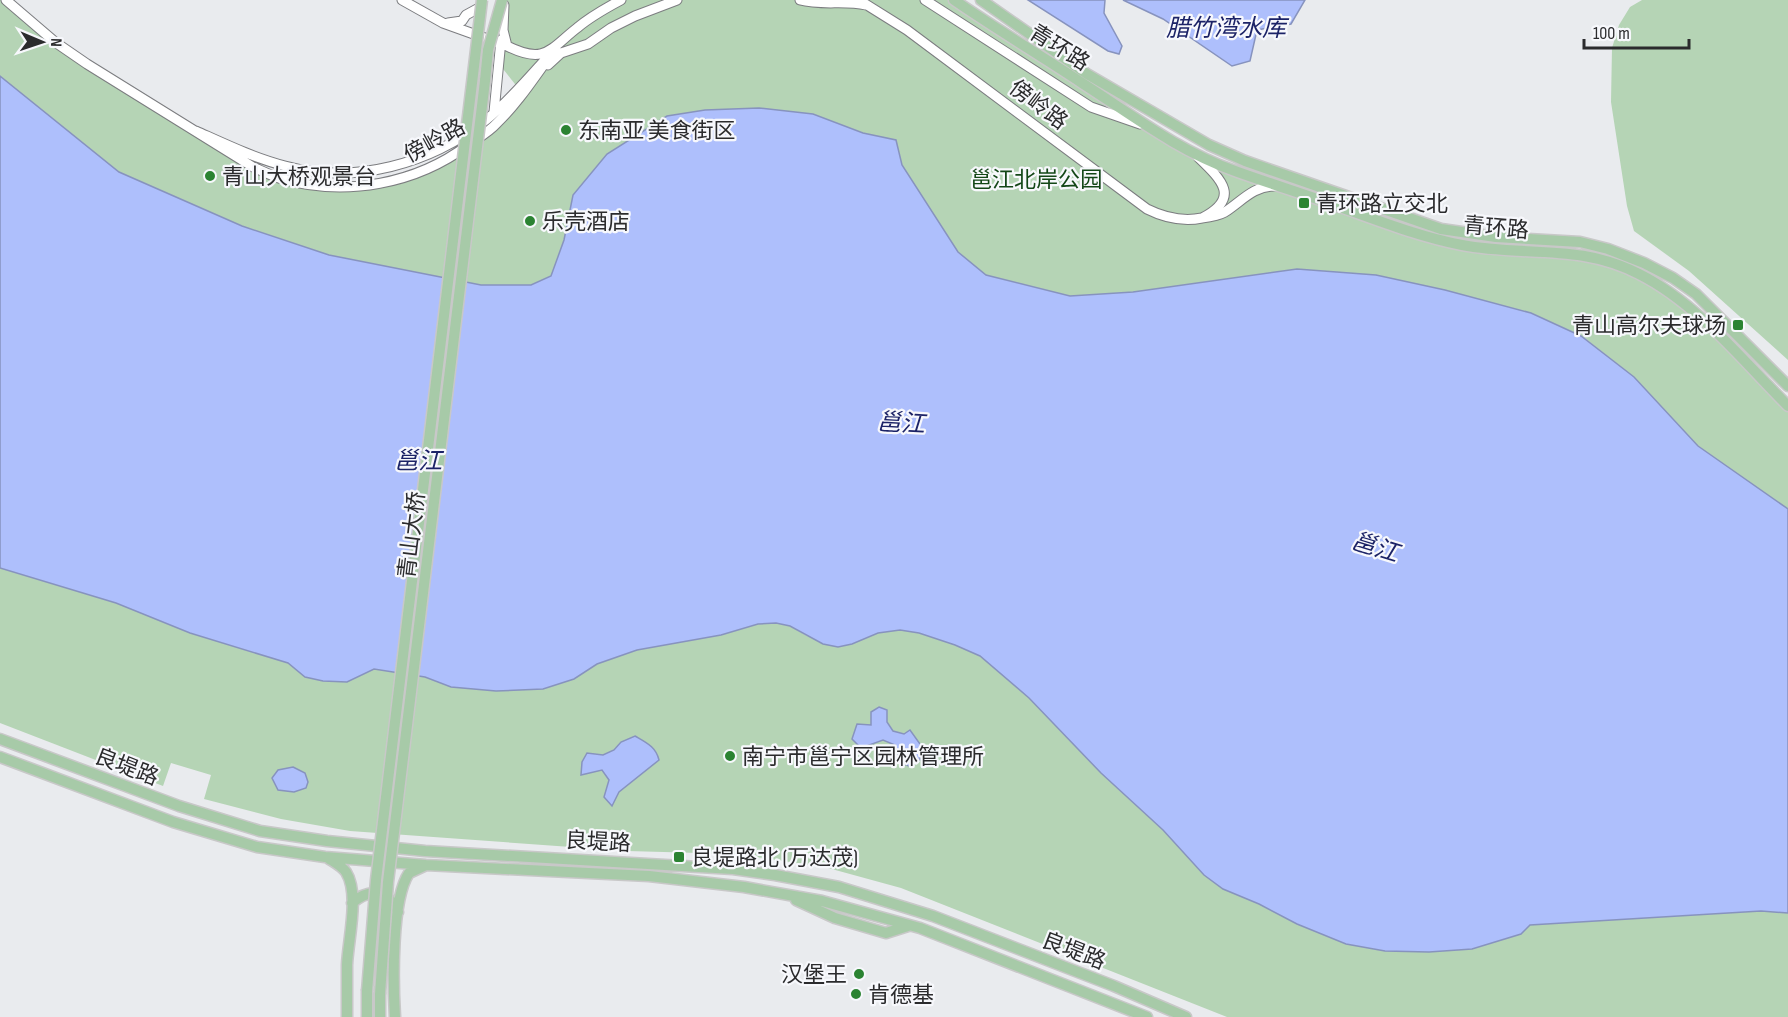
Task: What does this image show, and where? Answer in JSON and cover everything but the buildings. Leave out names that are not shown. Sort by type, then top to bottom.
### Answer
[{"type":"main road","points":[[488,50],[495,0]]},
{"type":"main road","points":[[488,50],[503,0]]},
{"type":"main road","name":"青环路","points":[[981,0],[1087,74],[1209,145],[1245,161],[1441,229],[1590,244],[1617,251],[1644,263],[1673,278],[1695,294],[1788,386]]},
{"type":"main road","name":"青环路","points":[[955,1],[1083,83],[1143,125],[1194,154],[1232,170],[1437,240],[1476,247],[1569,253],[1621,266],[1655,282],[1687,305],[1788,406]]},
{"type":"main road","name":"青山大桥","points":[[367,1017],[367,991],[379,856],[472,80],[479,2]]},
{"type":"main road","name":"青山大桥","points":[[380,1017],[388,882],[488,50]]},
{"type":"main road","name":"良堤路","points":[[0,739],[179,806],[260,831],[327,841],[425,851],[733,869],[775,874],[839,887],[933,916],[1114,986],[1186,1017]]},
{"type":"main road","name":"良堤路","points":[[0,757],[173,822],[257,847],[325,857],[426,865],[649,876],[744,887],[822,901],[910,926],[1147,1017]]},
{"type":"main road","points":[[477,853],[477,868]]},
{"type":"main road","points":[[325,857],[337,863],[346,873],[351,888],[347,1017]]},
{"type":"main road","points":[[394,1017],[398,912],[406,878],[409,873],[426,865]]},
{"type":"main road","points":[[352,903],[367,894],[378,894],[388,897],[398,912]]},
{"type":"street","name":"傍岭路","points":[[6,0],[55,42],[253,167],[282,179],[310,184],[360,186],[410,177],[452,158],[495,126],[556,48]]},
{"type":"street","points":[[402,0],[443,23],[504,44],[521,54],[534,55],[556,48]]},
{"type":"street","points":[[494,112],[504,44],[503,0]]},
{"type":"street","name":"傍岭路","points":[[196,131],[238,150],[285,166],[310,171],[334,173],[384,169],[405,163],[453,142],[487,119],[576,28],[621,0]]},
{"type":"street","points":[[522,93],[561,53],[588,44],[634,16],[677,0]]},
{"type":"street","points":[[800,0],[817,4],[849,2],[870,6]]},
{"type":"street","name":"傍岭路","points":[[859,0],[907,30],[1147,209],[1167,218],[1202,219]]},
{"type":"street","points":[[925,0],[1091,107],[1143,125]]},
{"type":"street","points":[[443,23],[462,21],[479,2]]},
{"type":"street","points":[[462,136],[479,2]]},
{"type":"street","points":[[1194,154],[1218,177],[1224,190],[1218,209],[1202,219]]},
{"type":"street","points":[[1202,219],[1221,214],[1246,195],[1260,188],[1281,187]]},
{"type":"green space","name":"邕江北岸公园","points":[[0,0],[6,0],[21,14],[128,90],[282,179],[334,186],[410,177],[495,126],[522,93],[488,50],[502,0],[951,0],[1194,154],[1429,237],[1579,254],[1670,292],[1788,406],[1788,509],[1698,446],[1634,377],[1582,336],[1531,313],[1445,290],[1376,275],[1297,269],[1133,292],[1070,296],[986,275],[958,252],[902,165],[896,140],[863,133],[813,114],[607,154],[573,195],[564,240],[551,276],[531,285],[481,285],[329,255],[242,226],[119,172],[0,76]]},
{"type":"green space","points":[[1642,0],[1788,0],[1788,360],[1689,271],[1634,231],[1627,206],[1611,102],[1612,48],[1619,25],[1630,7]]},
{"type":"green space","points":[[0,568],[117,603],[190,633],[288,663],[305,677],[323,681],[347,682],[374,669],[425,677],[451,687],[574,679],[597,664],[637,650],[721,635],[758,624],[776,623],[790,626],[807,636],[852,644],[878,633],[900,630],[919,633],[980,656],[1029,698],[1101,773],[1163,830],[1204,875],[1223,889],[1259,904],[1297,924],[1346,944],[1385,951],[1429,952],[1472,949],[1521,934],[1530,925],[1761,911],[1788,913],[1788,1017],[1227,1017],[901,888],[828,868],[764,858],[700,853],[627,851],[350,831],[281,819],[204,799],[211,775],[171,763],[163,786],[0,723]]},
{"type":"water","name":"腊竹湾水库","points":[[1028,0],[1105,0],[1104,13],[1122,46],[1119,54],[1108,51]]},
{"type":"water","name":"腊竹湾水库","points":[[1123,0],[1305,0],[1291,24],[1257,30],[1250,61],[1232,66],[1163,19]]},
{"type":"water","name":"邕江","points":[[0,76],[119,172],[242,226],[329,255],[481,285],[531,285],[551,276],[564,240],[573,195],[607,154],[667,116],[705,110],[759,108],[813,114],[863,133],[896,140],[902,165],[958,252],[986,275],[1070,296],[1133,292],[1297,269],[1376,275],[1445,290],[1531,313],[1581,336],[1634,377],[1698,446],[1788,509],[1788,913],[1761,911],[1530,925],[1521,934],[1472,949],[1429,952],[1385,951],[1346,944],[1223,889],[1204,875],[1163,830],[1101,773],[1029,698],[980,656],[919,633],[900,630],[878,633],[838,647],[823,644],[790,626],[776,623],[758,624],[721,635],[637,650],[597,664],[574,679],[543,689],[496,691],[451,687],[425,677],[374,669],[347,682],[323,681],[305,677],[288,663],[190,633],[116,603],[0,568]]},
{"type":"water","points":[[879,707],[887,710],[887,722],[893,731],[904,734],[910,730],[920,744],[920,760],[911,767],[899,762],[895,745],[883,740],[861,748],[852,739],[857,724],[871,725],[871,712]]},
{"type":"water","points":[[635,736],[653,749],[659,760],[619,792],[612,806],[604,797],[609,780],[602,770],[581,775],[582,762],[587,753],[603,755],[614,750],[621,742]]},
{"type":"water","points":[[293,767],[305,773],[308,782],[306,788],[294,792],[278,790],[272,778],[278,770]]},
{"type":"place","name":"东南亚 美食街区","points":[[566,130]]},
{"type":"place","name":"青山大桥观景台","points":[[210,176]]},
{"type":"place","name":"青环路立交北","points":[[1304,203]]},
{"type":"place","name":"乐壳酒店","points":[[530,221]]},
{"type":"place","name":"青山高尔夫球场","points":[[1738,325]]},
{"type":"place","name":"南宁市邕宁区园林管理所","points":[[730,756]]},
{"type":"place","name":"良堤路北 (万达茂)","points":[[679,857]]},
{"type":"place","name":"汉堡王","points":[[859,974]]},
{"type":"place","name":"肯德基","points":[[856,994]]}]
